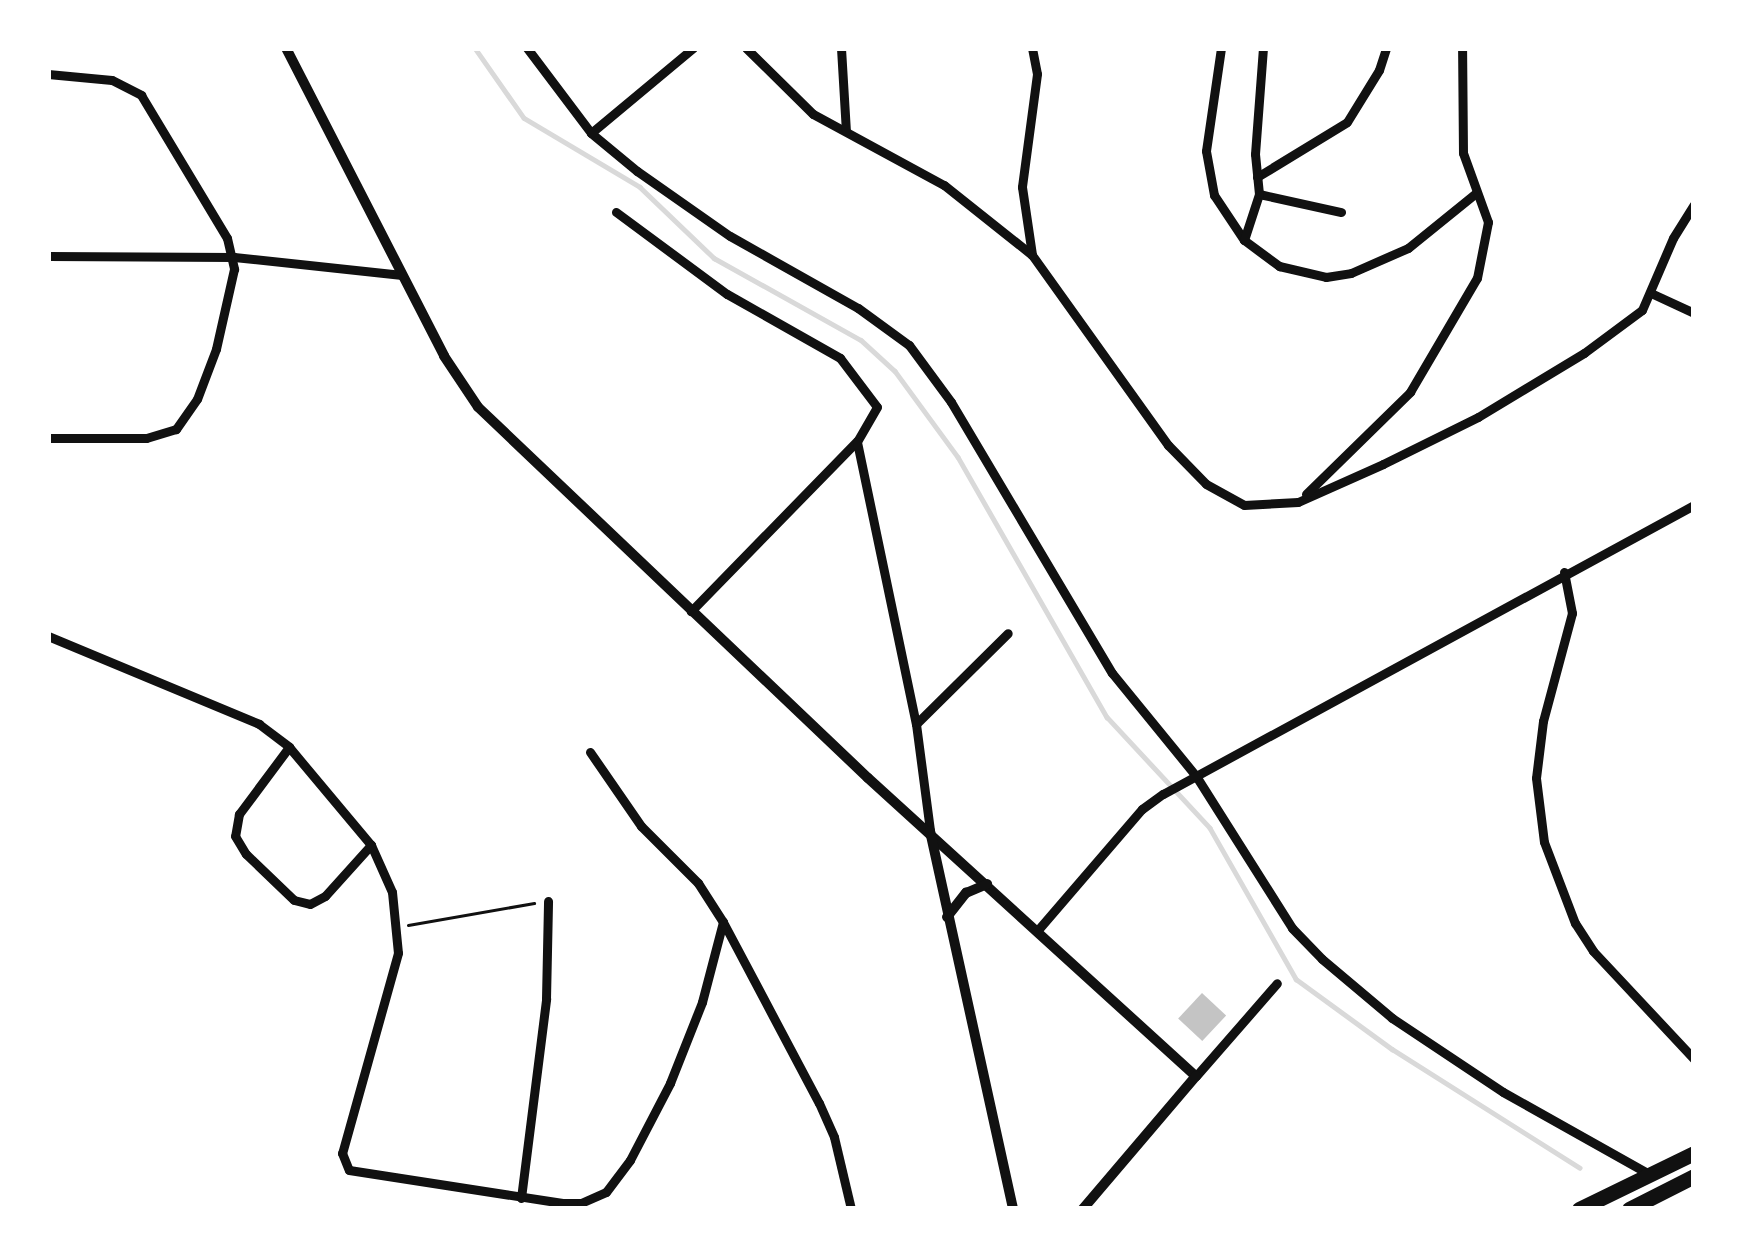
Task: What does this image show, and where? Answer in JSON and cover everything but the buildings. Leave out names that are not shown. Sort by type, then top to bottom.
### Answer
[{"type":"highway","points":[[1579,1209],[1693,1155]]},
{"type":"highway","points":[[1629,1209],[1694,1176]]},
{"type":"street","points":[[286,48],[402,275],[478,407],[691,611],[1196,1076]]},
{"type":"street","points":[[527,48],[591,133],[730,236],[869,315],[909,345],[951,402],[1112,673],[1196,776],[1292,928],[1354,989],[1503,1092],[1649,1174]]},
{"type":"street","points":[[591,133],[693,48]]},
{"type":"street","points":[[746,48],[792,98],[944,185],[1032,255],[1168,446],[1206,484],[1244,505],[1298,502],[1524,390],[1622,326],[1653,294],[1673,238],[1694,206]]},
{"type":"street","points":[[841,48],[846,131]]},
{"type":"street","points":[[1032,48],[1037,74],[1022,187],[1032,255]]},
{"type":"street","points":[[1221,48],[1208,168],[1224,216],[1244,240],[1279,266],[1304,275],[1351,273],[1408,248],[1476,193]]},
{"type":"street","points":[[1244,240],[1259,194],[1263,48]]},
{"type":"street","points":[[1257,177],[1347,122],[1371,86],[1386,48]]},
{"type":"street","points":[[1298,502],[1409,392],[1440,348],[1477,278],[1488,238],[1463,153],[1462,48]]},
{"type":"street","points":[[48,74],[112,80],[141,95],[234,257],[216,350],[197,399],[176,429],[146,438],[48,438]]},
{"type":"street","points":[[1259,194],[1341,212]]},
{"type":"street","points":[[616,212],[727,294],[840,358],[878,407],[857,442],[691,611]]},
{"type":"street","points":[[48,256],[234,257],[402,275]]},
{"type":"street","points":[[1653,294],[1694,313]]},
{"type":"street","points":[[857,442],[916,724],[947,917],[1013,1209]]},
{"type":"street","points":[[1037,931],[1142,809],[1163,794],[1564,572],[1694,506]]},
{"type":"street","points":[[1564,572],[1572,613],[1543,721],[1536,778],[1544,842],[1575,923],[1593,951],[1694,1059]]},
{"type":"street","points":[[916,724],[1008,633]]},
{"type":"street","points":[[48,636],[235,710],[289,747],[371,845],[399,926],[393,978],[342,1153],[344,1166],[355,1173],[581,1203],[606,1192],[620,1175],[689,1040],[723,922]]},
{"type":"street","points":[[289,747],[239,814],[235,836],[246,854],[294,900],[310,904],[325,896],[371,845]]},
{"type":"street","points":[[590,752],[641,826],[698,883],[723,922],[819,1103],[834,1137],[851,1209]]},
{"type":"street","points":[[947,917],[966,893],[987,884]]},
{"type":"street","points":[[521,1198],[546,999],[548,901]]},
{"type":"street","points":[[1083,1209],[1277,983]]},
{"type":"path","points":[[399,926],[548,901]]},
{"type":"waterway","points":[[475,48],[524,118],[640,187],[714,258],[861,340],[895,371],[958,457],[1107,717],[1210,828],[1296,979],[1392,1049],[1580,1168]]}]
